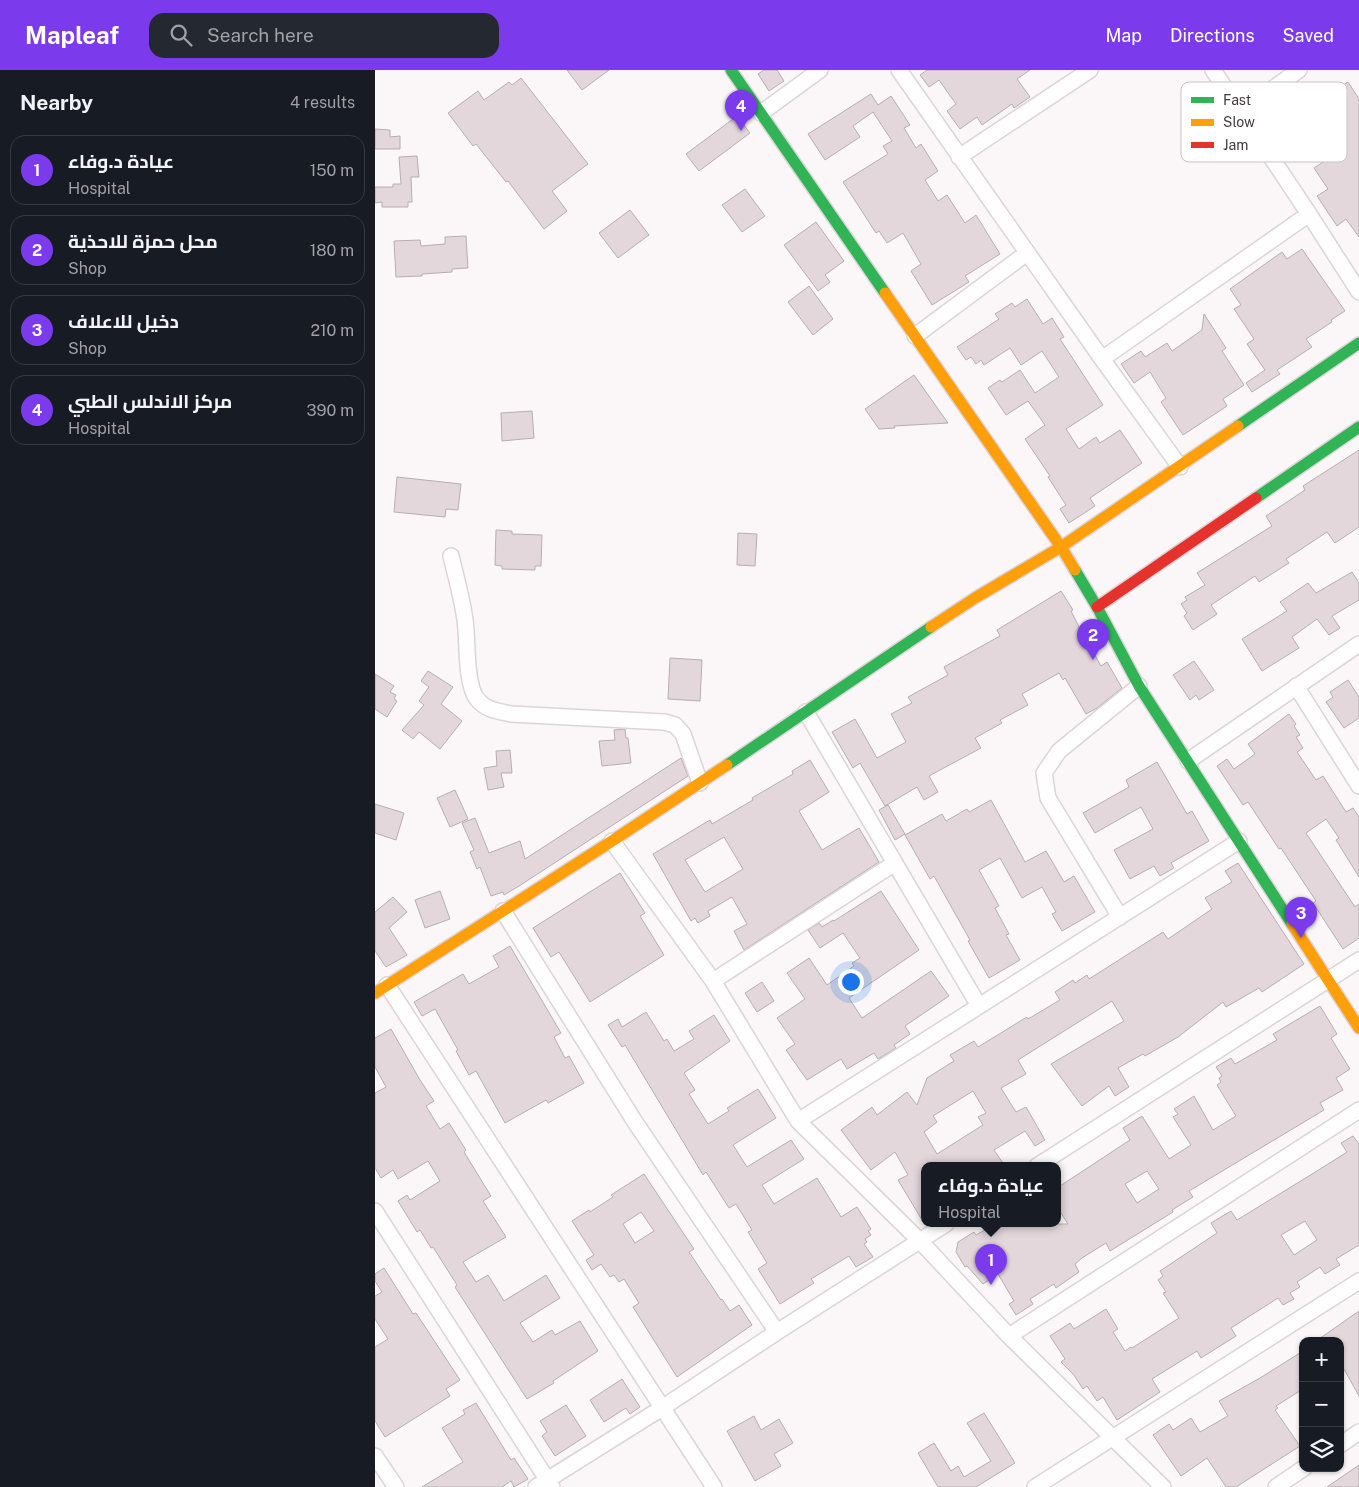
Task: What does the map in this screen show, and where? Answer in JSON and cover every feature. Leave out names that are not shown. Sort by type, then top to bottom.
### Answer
[{"type":"street","points":[[731,70],[1061,547],[1097,607],[1139,686],[1359,1028]]},
{"type":"street","points":[[761,113],[821,70]]},
{"type":"street","points":[[899,70],[1180,467]]},
{"type":"street","points":[[959,157],[1091,70]]},
{"type":"street","points":[[1213,70],[1221,82]]},
{"type":"street","points":[[1282,82],[1299,70]]},
{"type":"street","points":[[1274,162],[1359,292]]},
{"type":"street","points":[[1102,359],[1309,214]]},
{"type":"street","points":[[915,336],[1027,253]]},
{"type":"street","points":[[714,1487],[381,989],[700,783],[975,598],[1061,547],[1359,343]]},
{"type":"street","points":[[1097,607],[1359,427]]},
{"type":"street","points":[[451,556],[465,619],[471,683],[476,697],[483,706],[493,711],[511,714],[664,722],[675,725],[683,734],[700,783]]},
{"type":"street","points":[[1188,761],[1359,644]]},
{"type":"street","points":[[1120,917],[1048,798],[1044,773],[1059,751],[1139,686]]},
{"type":"street","points":[[1296,686],[1359,786]]},
{"type":"street","points":[[806,712],[979,1006]]},
{"type":"street","points":[[613,840],[713,980],[798,1121],[920,1241],[1009,1336],[1163,1487]]},
{"type":"street","points":[[798,1121],[1239,841]]},
{"type":"street","points":[[713,980],[895,863]]},
{"type":"street","points":[[503,911],[635,1122],[777,1332]]},
{"type":"street","points":[[1043,1162],[1359,960]]},
{"type":"street","points":[[1009,1336],[1359,1110]]},
{"type":"street","points":[[375,1211],[545,1484],[941,1227]]},
{"type":"street","points":[[1035,1487],[1359,1281]]},
{"type":"street","points":[[1344,1442],[1359,1432]]},
{"type":"street","points":[[375,1456],[396,1487]]},
{"type":"street","points":[[1276,1487],[1299,1471]]},
{"type":"building","points":[[567,70],[609,70],[582,90]]},
{"type":"building","points":[[764,70],[777,70],[784,81],[769,91],[758,74]]},
{"type":"building","points":[[927,70],[1030,70],[1017,79],[1030,97],[1014,108],[1012,104],[982,125],[977,117],[960,129],[947,111],[956,104],[939,80],[929,87],[920,75]]},
{"type":"building","points":[[521,78],[588,164],[552,191],[567,211],[544,229],[508,181],[506,182],[476,144],[473,146],[448,113],[478,91],[484,100],[509,82],[512,85]]},
{"type":"building","points":[[1347,83],[1359,99],[1359,237],[1346,219],[1337,226],[1317,196],[1328,189],[1314,168],[1323,162],[1347,162]]},
{"type":"building","points":[[871,94],[878,105],[891,96],[910,125],[904,128],[916,148],[921,144],[938,171],[925,180],[938,201],[947,195],[965,223],[976,215],[1000,254],[965,276],[969,282],[932,305],[911,271],[921,264],[903,233],[887,243],[879,231],[876,233],[843,182],[888,154],[883,146],[892,141],[873,112],[853,126],[860,137],[825,160],[808,134]]},
{"type":"building","points":[[737,116],[750,133],[699,171],[686,154]]},
{"type":"building","points":[[375,129],[390,130],[390,137],[400,136],[400,149],[375,149]]},
{"type":"building","points":[[417,156],[419,177],[411,177],[412,202],[408,202],[408,207],[382,207],[382,202],[375,203],[375,187],[393,187],[393,184],[401,184],[399,157]]},
{"type":"building","points":[[745,189],[765,216],[742,232],[722,205]]},
{"type":"building","points":[[630,210],[649,235],[618,258],[599,233]]},
{"type":"building","points":[[816,222],[844,261],[825,275],[830,282],[818,291],[784,245]]},
{"type":"building","points":[[466,236],[468,268],[452,269],[452,272],[422,274],[422,276],[396,277],[394,241],[420,240],[421,246],[445,244],[445,237]]},
{"type":"building","points":[[1302,249],[1345,311],[1306,339],[1312,347],[1277,370],[1280,374],[1252,392],[1246,383],[1265,370],[1247,344],[1254,339],[1234,309],[1241,305],[1230,289],[1282,252],[1287,259]]},
{"type":"building","points":[[809,286],[833,319],[813,335],[788,302]]},
{"type":"building","points":[[1027,299],[1043,324],[1052,318],[1064,337],[1060,339],[1103,405],[1066,429],[1079,449],[1096,437],[1100,443],[1120,430],[1142,463],[1090,498],[1095,506],[1069,523],[1060,509],[1066,505],[1048,477],[1050,476],[1025,439],[1045,425],[1028,401],[1006,415],[988,388],[1000,380],[1002,382],[1020,370],[1035,393],[1059,377],[1042,351],[1021,365],[1010,348],[984,365],[981,360],[976,364],[971,357],[966,360],[957,347],[999,319],[995,314],[1012,303],[1015,307]]},
{"type":"building","points":[[1204,314],[1226,348],[1222,351],[1244,385],[1223,399],[1227,406],[1183,435],[1161,402],[1166,398],[1150,372],[1134,383],[1121,364],[1141,351],[1145,357],[1167,343],[1172,351],[1202,330]]},
{"type":"building","points":[[914,375],[948,423],[894,426],[895,428],[879,429],[865,409]]},
{"type":"building","points":[[532,411],[534,438],[502,441],[501,413]]},
{"type":"building","points":[[1359,450],[1359,527],[1335,543],[1327,532],[1286,559],[1289,563],[1259,582],[1255,576],[1211,605],[1217,614],[1193,630],[1184,616],[1187,613],[1181,604],[1187,600],[1185,597],[1205,585],[1197,573],[1272,526],[1266,516],[1305,490],[1303,486]]},
{"type":"building","points":[[397,477],[461,484],[458,510],[446,509],[445,517],[394,512]]},
{"type":"building","points":[[496,530],[512,531],[512,534],[542,535],[541,566],[535,566],[535,570],[502,569],[502,566],[495,565]]},
{"type":"building","points":[[738,533],[757,534],[755,566],[737,565]]},
{"type":"building","points":[[1352,572],[1359,583],[1359,600],[1332,616],[1340,628],[1329,635],[1317,619],[1292,637],[1299,648],[1262,671],[1242,639],[1287,611],[1280,602],[1308,583],[1316,593]]},
{"type":"building","points":[[1061,591],[1073,610],[1071,611],[1079,627],[1101,666],[1107,662],[1122,688],[1097,708],[1086,714],[1065,678],[1063,680],[1059,673],[1022,694],[1028,705],[1000,720],[1002,723],[975,738],[981,748],[929,776],[938,792],[924,800],[917,787],[885,806],[860,763],[853,768],[832,732],[855,719],[877,758],[906,742],[891,714],[912,703],[908,697],[948,675],[944,667],[1000,636],[997,630]]},
{"type":"building","points":[[670,658],[702,660],[700,701],[668,699]]},
{"type":"building","points":[[1194,661],[1214,690],[1199,700],[1196,695],[1190,700],[1173,675]]},
{"type":"building","points":[[428,671],[453,687],[441,704],[462,721],[440,749],[419,732],[413,739],[402,730],[424,705],[419,701],[429,687],[421,681]]},
{"type":"building","points":[[375,674],[394,686],[390,692],[396,695],[394,699],[397,701],[387,717],[375,709]]},
{"type":"building","points":[[1348,680],[1359,697],[1359,718],[1344,728],[1326,702],[1333,697],[1330,692]]},
{"type":"building","points":[[1289,714],[1296,724],[1294,726],[1300,735],[1296,737],[1303,748],[1297,752],[1316,780],[1323,776],[1346,812],[1353,808],[1359,817],[1359,877],[1336,840],[1339,838],[1326,819],[1306,833],[1355,907],[1359,904],[1359,938],[1343,949],[1313,903],[1316,901],[1281,848],[1279,849],[1248,802],[1243,805],[1217,766],[1227,759],[1234,769],[1255,754],[1248,744]]},
{"type":"building","points":[[625,729],[631,763],[602,766],[599,741],[615,740],[614,730]]},
{"type":"building","points":[[510,750],[512,773],[501,773],[504,787],[488,790],[484,768],[497,766],[496,751]]},
{"type":"building","points":[[681,758],[688,776],[519,886],[504,895],[503,892],[491,896],[480,867],[477,869],[470,852],[474,850],[462,823],[475,818],[489,853],[520,841],[525,859]]},
{"type":"building","points":[[810,760],[829,792],[799,811],[822,850],[859,828],[879,862],[744,950],[734,931],[747,924],[732,897],[708,911],[710,916],[698,923],[695,918],[691,921],[653,854],[710,820],[712,824],[753,800],[752,798],[793,774],[792,771]],"holes":[[[724,837],[743,869],[705,892],[685,860]]]},
{"type":"building","points":[[1157,762],[1187,814],[1192,811],[1209,841],[1171,863],[1174,868],[1160,876],[1154,866],[1130,879],[1114,850],[1153,829],[1141,807],[1095,833],[1083,813],[1129,787],[1126,780]]},
{"type":"building","points":[[455,790],[468,819],[450,827],[437,798]]},
{"type":"building","points":[[991,800],[1025,862],[1046,851],[1064,882],[1074,876],[1095,912],[1062,931],[1052,914],[1056,912],[1042,887],[1022,898],[1000,858],[979,870],[999,906],[995,908],[1009,934],[1006,935],[1020,960],[989,978],[934,876],[930,879],[905,835],[942,814],[946,821],[967,809],[969,812]]},
{"type":"building","points":[[375,804],[404,813],[396,840],[375,833]]},
{"type":"building","points":[[888,805],[905,834],[895,840],[879,810]]},
{"type":"building","points":[[1238,863],[1304,964],[1262,992],[1259,988],[1226,1007],[1223,1002],[1178,1037],[1145,1056],[1143,1054],[1118,1068],[1129,1087],[1115,1096],[1109,1086],[1082,1106],[1051,1064],[1124,1021],[1112,1001],[1018,1060],[1026,1074],[1001,1088],[1016,1112],[1026,1107],[1045,1140],[1035,1146],[1025,1131],[994,1150],[1002,1162],[921,1162],[921,1218],[898,1180],[908,1175],[895,1152],[871,1170],[841,1130],[872,1107],[877,1115],[907,1092],[917,1105],[927,1078],[954,1061],[950,1055],[974,1041],[978,1047],[1027,1017],[1028,1019],[1060,1000],[1055,992],[1073,980],[1075,983],[1087,975],[1089,979],[1163,932],[1168,939],[1212,909],[1205,898],[1232,882],[1225,871]],"holes":[[[973,1091],[986,1113],[978,1117],[983,1125],[937,1154],[924,1132],[937,1122],[933,1116]]]},
{"type":"building","points":[[620,873],[645,913],[640,916],[664,955],[590,1002],[559,952],[551,957],[533,928]]},
{"type":"building","points":[[440,891],[450,919],[425,928],[415,900]]},
{"type":"building","points":[[881,891],[919,950],[849,998],[862,1018],[931,971],[949,996],[905,1026],[910,1034],[894,1045],[896,1048],[878,1059],[874,1053],[847,1069],[841,1059],[807,1080],[786,1050],[795,1044],[777,1018],[805,999],[787,973],[809,958],[827,985],[854,966],[852,963],[860,958],[843,933],[820,948],[808,930],[819,923],[822,927],[834,921]]},
{"type":"building","points":[[393,897],[407,912],[389,928],[407,955],[386,967],[375,951],[375,912]]},
{"type":"building","points":[[510,946],[561,1033],[554,1037],[565,1058],[569,1056],[584,1083],[548,1103],[546,1100],[505,1123],[476,1071],[469,1075],[456,1051],[458,1050],[435,1009],[422,1016],[414,1002],[463,974],[469,984],[499,967],[493,956]]},
{"type":"building","points":[[762,982],[774,1001],[757,1012],[745,993]]},
{"type":"building","points":[[1320,1006],[1337,1034],[1331,1038],[1350,1069],[1336,1078],[1343,1090],[1320,1103],[1324,1110],[1189,1191],[1193,1197],[1172,1210],[1173,1212],[1110,1251],[1106,1243],[1082,1258],[1075,1264],[1079,1272],[1056,1288],[1054,1284],[1030,1299],[1033,1304],[1016,1315],[1009,1304],[1014,1301],[998,1274],[983,1284],[967,1266],[965,1267],[956,1252],[958,1242],[974,1232],[976,1235],[990,1227],[1061,1227],[1061,1224],[1068,1224],[1061,1213],[1061,1185],[1130,1140],[1123,1128],[1142,1116],[1169,1159],[1191,1145],[1173,1117],[1178,1114],[1174,1109],[1194,1096],[1213,1130],[1236,1116],[1217,1085],[1221,1082],[1219,1078],[1222,1076],[1216,1067],[1231,1058],[1235,1064],[1277,1040],[1273,1034]],"holes":[[[1147,1171],[1159,1189],[1137,1203],[1125,1184]]]},
{"type":"building","points":[[646,1012],[664,1041],[667,1039],[674,1051],[694,1039],[689,1031],[714,1015],[730,1041],[684,1073],[695,1090],[689,1094],[708,1124],[729,1111],[727,1108],[758,1089],[776,1118],[733,1145],[747,1167],[791,1140],[804,1159],[762,1185],[774,1204],[817,1178],[841,1217],[857,1207],[871,1229],[868,1231],[871,1235],[865,1239],[867,1242],[864,1244],[873,1257],[856,1267],[849,1256],[811,1279],[814,1283],[780,1304],[758,1269],[767,1263],[748,1232],[752,1230],[736,1204],[729,1208],[706,1172],[703,1175],[625,1045],[622,1047],[608,1025],[618,1019],[622,1027]]},
{"type":"building","points":[[391,1029],[434,1101],[426,1106],[440,1129],[449,1123],[466,1150],[464,1152],[491,1196],[483,1201],[506,1237],[463,1262],[476,1282],[488,1275],[504,1301],[546,1275],[560,1298],[520,1323],[533,1342],[552,1330],[555,1335],[580,1321],[598,1351],[553,1381],[554,1383],[527,1399],[455,1287],[457,1285],[433,1247],[431,1248],[420,1230],[417,1232],[398,1201],[407,1195],[410,1200],[440,1181],[428,1161],[398,1179],[393,1170],[381,1178],[375,1168],[375,1093],[386,1087],[375,1067],[375,1038]]},
{"type":"building","points":[[1353,1136],[1359,1144],[1359,1245],[1336,1259],[1340,1265],[1325,1274],[1320,1267],[1297,1282],[1300,1287],[1290,1293],[1294,1299],[1283,1305],[1278,1298],[1231,1328],[1236,1336],[1201,1358],[1197,1351],[1152,1379],[1160,1392],[1117,1420],[1103,1397],[1097,1401],[1087,1386],[1083,1389],[1074,1375],[1061,1362],[1065,1359],[1050,1336],[1070,1323],[1074,1329],[1106,1309],[1118,1329],[1113,1332],[1125,1351],[1179,1318],[1163,1293],[1166,1292],[1158,1280],[1163,1276],[1160,1271],[1217,1233],[1211,1223],[1231,1211],[1237,1220],[1347,1152],[1341,1143]],"holes":[[[1305,1221],[1317,1240],[1294,1255],[1281,1235]]]},
{"type":"building","points":[[644,1174],[694,1249],[689,1252],[721,1300],[730,1311],[739,1305],[752,1325],[677,1377],[633,1307],[639,1303],[624,1279],[619,1282],[614,1275],[610,1277],[601,1264],[592,1270],[586,1260],[594,1255],[572,1221],[613,1197],[611,1195]],"holes":[[[641,1212],[654,1231],[635,1243],[623,1224]]]},
{"type":"building","points":[[384,1268],[413,1314],[416,1313],[460,1380],[446,1389],[450,1396],[385,1437],[375,1421],[375,1347],[388,1339],[375,1319],[375,1296],[382,1292],[375,1281],[375,1274]]},
{"type":"building","points":[[1359,1311],[1359,1396],[1344,1369],[1344,1337],[1322,1337]]},
{"type":"building","points":[[1299,1354],[1299,1392],[1276,1406],[1278,1408],[1275,1410],[1299,1447],[1236,1487],[1226,1487],[1207,1458],[1181,1476],[1153,1435],[1169,1424],[1173,1430],[1191,1418],[1200,1432],[1228,1416],[1219,1401]]},
{"type":"building","points":[[622,1379],[640,1407],[630,1414],[626,1408],[604,1422],[590,1400]]},
{"type":"building","points":[[476,1403],[511,1460],[514,1458],[528,1479],[514,1487],[511,1481],[502,1487],[422,1487],[463,1462],[442,1428],[465,1414],[463,1410]]},
{"type":"building","points":[[566,1405],[586,1436],[555,1456],[542,1436],[547,1432],[540,1421]]},
{"type":"building","points":[[984,1413],[1015,1463],[976,1487],[938,1487],[918,1453],[934,1443],[951,1471],[958,1466],[964,1477],[991,1461],[967,1423]]},
{"type":"building","points":[[754,1416],[761,1430],[779,1419],[793,1443],[774,1454],[781,1466],[755,1481],[727,1431]]},
{"type":"building","points":[[1359,1465],[1359,1487],[1327,1487]]},
{"type":"traffic: fast","points":[[731,70],[885,293]]},
{"type":"traffic: fast","points":[[1238,426],[1359,343]]},
{"type":"traffic: fast","points":[[1256,498],[1359,427]]},
{"type":"traffic: fast","points":[[1075,570],[1139,686],[1292,924]]},
{"type":"traffic: fast","points":[[727,765],[931,627]]},
{"type":"traffic: slow","points":[[885,293],[1075,570]]},
{"type":"traffic: slow","points":[[931,627],[975,598],[1061,547],[1238,426]]},
{"type":"traffic: slow","points":[[375,993],[727,765]]},
{"type":"traffic: slow","points":[[1292,924],[1359,1028]]},
{"type":"traffic: jam","points":[[1097,607],[1256,498]]},
{"type":"place","name":"مركز الاندلس الطبي","points":[[741,131]]},
{"type":"place","name":"محل حمزة للاحذية","points":[[1093,660]]},
{"type":"place","name":"دخيل للاعلاف","points":[[1301,938]]},
{"type":"place","name":"عيادة د.وفاء","points":[[991,1285]]}]
